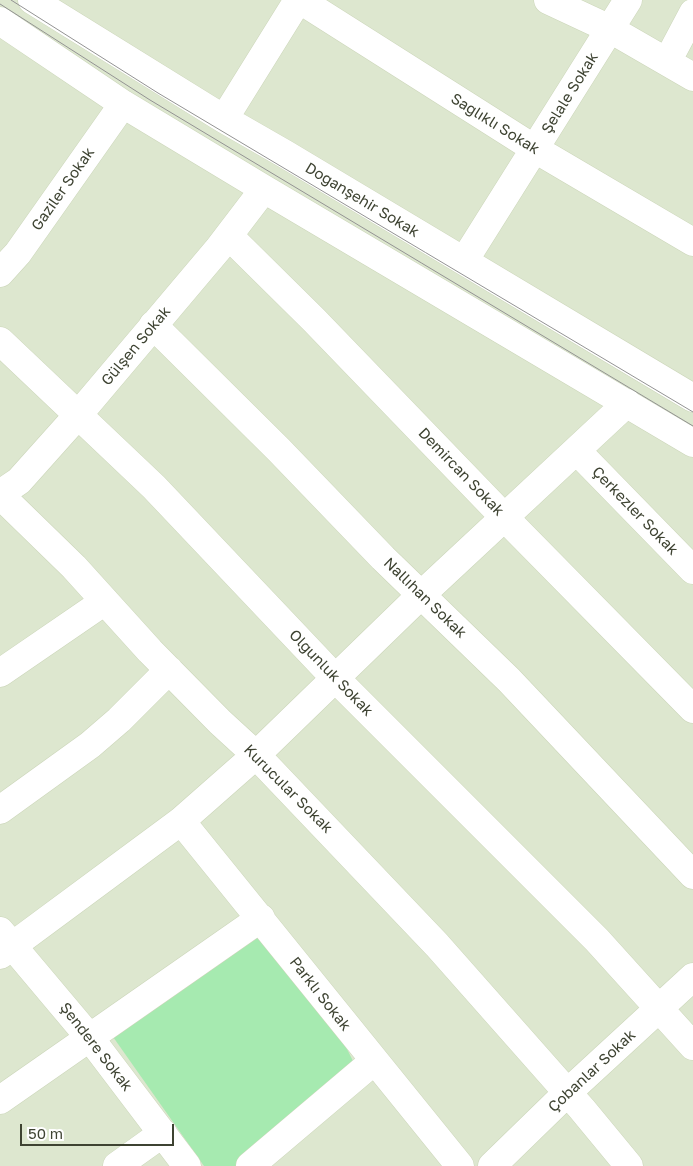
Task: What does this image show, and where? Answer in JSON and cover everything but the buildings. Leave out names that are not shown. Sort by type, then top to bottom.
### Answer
[{"type":"street","name":"Doğanşehir Sokak","points":[[32,0],[224,119],[693,398]]},
{"type":"street","points":[[224,119],[299,0]]},
{"type":"street","name":"Sağlıklı Sokak","points":[[299,0],[535,150],[693,242]]},
{"type":"street","points":[[548,0],[610,29],[693,78]]},
{"type":"street","name":"Şelale Sokak","points":[[464,261],[628,0]]},
{"type":"street","points":[[667,62],[693,13]]},
{"type":"street","points":[[0,21],[124,104],[693,443]]},
{"type":"street","name":"Gaziler Sokak","points":[[0,273],[18,253],[124,104]]},
{"type":"street","name":"Gülşen Sokak","points":[[0,494],[19,481],[78,415],[229,236],[264,189]]},
{"type":"street","name":"Demircan Sokak","points":[[229,236],[321,327],[504,517],[693,708]]},
{"type":"street","name":"Nallıhan Sokak","points":[[154,325],[279,450],[383,558],[509,680],[693,874]]},
{"type":"street","name":"Olgunluk Sokak","points":[[0,341],[154,488],[336,679],[597,940],[693,1046]]},
{"type":"street","points":[[4,944],[181,821],[256,755],[421,595],[627,404]]},
{"type":"street","name":"Çerkezler Sokak","points":[[577,451],[693,570]]},
{"type":"street","name":"Kurucular Sokak","points":[[0,494],[74,567],[169,670],[220,722],[256,755],[438,945],[568,1093],[629,1166]]},
{"type":"street","points":[[0,673],[105,601]]},
{"type":"street","points":[[0,810],[90,745],[119,720],[169,670]]},
{"type":"street","name":"Parklı Sokak","points":[[181,821],[460,1166]]},
{"type":"street","points":[[0,1100],[261,918]]},
{"type":"street","name":"Şendere Sokak","points":[[4,944],[90,1038],[187,1166]]},
{"type":"street","name":"Çobanlar Sokak","points":[[492,1166],[693,977]]},
{"type":"street","points":[[250,1166],[374,1061]]},
{"type":"street","points":[[117,1166],[163,1133]]},
{"type":"shaded area","points":[[0,0],[693,0],[693,1166],[0,1166]]},
{"type":"green space","points":[[253,936],[264,941],[340,1035],[355,1065],[241,1166],[204,1166],[111,1034]]},
{"type":"tram line","points":[[11,0],[158,93],[693,412]]},
{"type":"tram line","points":[[0,4],[150,100],[693,426]]}]
